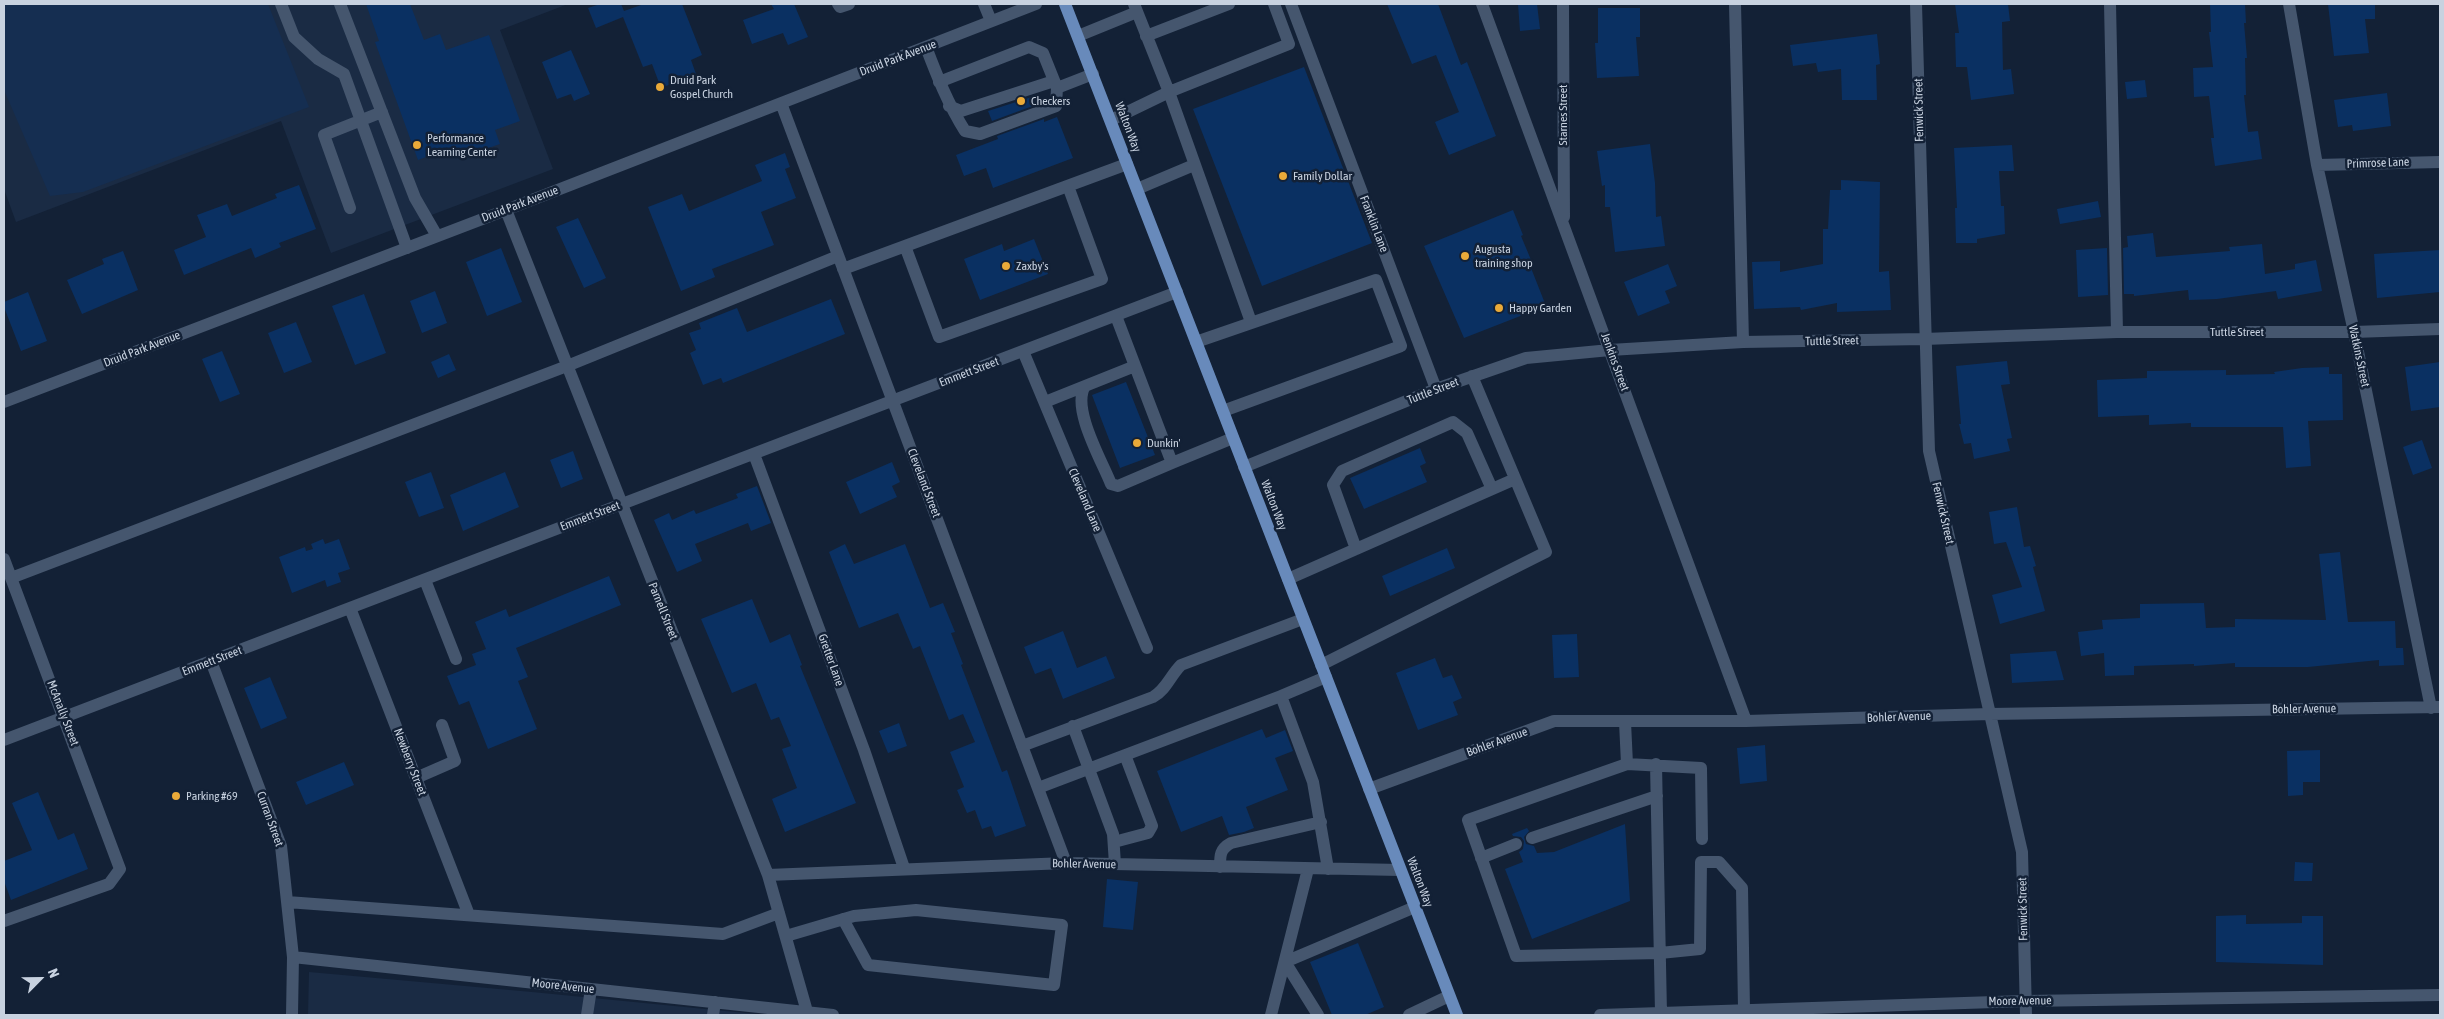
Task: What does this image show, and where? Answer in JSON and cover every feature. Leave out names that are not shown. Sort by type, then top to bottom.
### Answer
[{"type":"main road","name":"Walton Way","points":[[1065,4],[1457,1015]]},
{"type":"street","points":[[281,4],[294,37],[318,59],[344,74],[407,248]]},
{"type":"street","points":[[340,4],[415,198],[437,236]]},
{"type":"street","points":[[838,4],[840,7],[849,4]]},
{"type":"street","points":[[984,4],[991,21]]},
{"type":"street","name":"Druid Park Avenue","points":[[4,402],[1036,4]]},
{"type":"street","points":[[1146,36],[1229,4]]},
{"type":"street","points":[[1110,120],[1169,92],[1289,44],[1274,4]]},
{"type":"street","name":"Franklin Lane","points":[[1290,4],[1436,389]]},
{"type":"street","name":"Jenkins Street","points":[[1482,4],[1746,721]]},
{"type":"street","name":"Starnes Street","points":[[1563,4],[1564,227]]},
{"type":"street","points":[[1735,4],[1743,342]]},
{"type":"street","name":"Fenwick Street","points":[[1916,4],[1924,340],[1929,451],[2022,852],[2026,1015]]},
{"type":"street","points":[[2110,4],[2117,332]]},
{"type":"street","name":"Watkins Street","points":[[2289,4],[2316,165],[2436,707]]},
{"type":"street","points":[[1078,36],[1136,8],[1169,92],[1251,322]]},
{"type":"street","points":[[926,47],[939,82],[949,106],[965,130],[980,134],[1056,106],[1056,85],[1043,53],[1029,47],[939,82]]},
{"type":"street","points":[[949,106],[961,111],[1093,74]]},
{"type":"street","name":"Cleveland Street","points":[[781,103],[1066,863]]},
{"type":"street","points":[[350,208],[324,135],[382,112]]},
{"type":"street","name":"Primrose Lane","points":[[2316,165],[2440,162]]},
{"type":"street","points":[[843,269],[1128,164]]},
{"type":"street","points":[[1137,189],[1194,165]]},
{"type":"street","points":[[905,246],[940,337],[1093,282],[1102,278],[1068,186]]},
{"type":"street","name":"Parnell Street","points":[[506,210],[768,875],[809,1014]]},
{"type":"street","points":[[11,578],[567,366],[838,256]]},
{"type":"street","points":[[1196,342],[1376,280],[1401,346],[1223,411]]},
{"type":"street","name":"Emmett Street","points":[[4,740],[1177,292]]},
{"type":"street","points":[[1116,316],[1172,463]]},
{"type":"street","name":"Tuttle Street","points":[[1244,467],[1436,389],[1526,358],[1610,350],[1743,342],[1924,340],[2117,332],[2354,332],[2440,329]]},
{"type":"street","name":"Cleveland Lane","points":[[1023,351],[1147,648]]},
{"type":"street","points":[[1044,402],[1135,366]]},
{"type":"street","points":[[1321,665],[1546,552],[1472,376]]},
{"type":"street","points":[[1085,386],[1081,392],[1081,410],[1111,484],[1118,486],[1233,438]]},
{"type":"street","points":[[1356,549],[1333,485],[1342,471],[1453,422],[1467,433],[1492,489]]},
{"type":"street","name":"Gretter Lane","points":[[754,454],[864,750],[904,868]]},
{"type":"street","points":[[1288,579],[1515,479]]},
{"type":"street","name":"McAnally Street","points":[[4,558],[65,717],[120,869],[109,884],[4,922]]},
{"type":"street","points":[[425,580],[456,659]]},
{"type":"street","name":"Newberry Street","points":[[350,608],[469,915]]},
{"type":"street","points":[[1022,746],[1162,692],[1172,673],[1180,665],[1303,619]]},
{"type":"street","name":"Curran Street","points":[[211,661],[281,846],[293,957],[292,1015]]},
{"type":"street","points":[[1038,788],[1281,696],[1326,677]]},
{"type":"street","points":[[1281,696],[1313,782],[1328,869]]},
{"type":"street","name":"Bohler Avenue","points":[[1369,789],[1554,721],[1746,721],[1990,714],[2436,707]]},
{"type":"street","points":[[1625,722],[1627,764]]},
{"type":"street","points":[[416,778],[455,761],[442,724]]},
{"type":"street","points":[[1073,726],[1113,834],[1115,864]]},
{"type":"street","points":[[1114,842],[1148,833],[1152,826],[1125,755]]},
{"type":"street","points":[[1702,839],[1701,768],[1656,764],[1627,764],[1468,820],[1516,956],[1660,954],[1700,949],[1701,862],[1719,862],[1742,888],[1744,1009]]},
{"type":"street","points":[[1656,764],[1661,1013]]},
{"type":"street","points":[[1532,838],[1656,796]]},
{"type":"street","points":[[1220,867],[1220,853],[1224,847],[1231,843],[1321,822]]},
{"type":"street","points":[[1481,858],[1516,844]]},
{"type":"street","name":"Bohler Avenue","points":[[768,875],[904,868],[1066,863],[1400,870]]},
{"type":"street","points":[[1272,1015],[1308,868]]},
{"type":"street","points":[[287,902],[723,934],[780,913]]},
{"type":"street","points":[[1285,962],[1415,907]]},
{"type":"street","points":[[786,936],[854,916],[916,910],[1062,925],[1054,986],[868,965],[844,920]]},
{"type":"street","name":"Moore Avenue","points":[[293,957],[715,1002],[809,1014],[833,1015]]},
{"type":"street","points":[[1285,962],[1318,1015]]},
{"type":"street","points":[[587,1015],[590,989]]},
{"type":"street","name":"Moore Avenue","points":[[1600,1015],[2025,1001],[2440,995]]},
{"type":"street","points":[[1409,1015],[1449,996]]},
{"type":"street","points":[[713,1015],[715,1002]]},
{"type":"shaded area","name":"Performance Learning Center","points":[[4,4],[568,4],[500,30],[553,169],[331,253],[281,121],[16,222],[4,189]]},
{"type":"shaded area","points":[[4,4],[268,4],[309,107],[83,192],[50,196],[4,90]]},
{"type":"shaded area","points":[[309,972],[532,992],[766,1015],[308,1015]]},
{"type":"building","points":[[366,4],[410,4],[424,40],[440,34],[446,50],[489,35],[520,121],[495,130],[500,144],[459,158],[455,146],[418,160],[375,42],[379,41]]},
{"type":"building","points":[[600,4],[621,4],[624,11],[644,4],[682,4],[702,55],[691,60],[696,74],[661,88],[652,64],[643,67],[623,17],[596,28],[588,8]]},
{"type":"building","points":[[771,4],[794,4],[808,37],[788,45],[783,33],[752,44],[743,20],[774,9]]},
{"type":"building","points":[[1387,4],[1438,4],[1461,65],[1467,62],[1496,136],[1449,155],[1435,122],[1459,112],[1436,55],[1412,64]]},
{"type":"building","points":[[1518,4],[1537,4],[1540,29],[1520,31]]},
{"type":"building","points":[[1955,4],[2008,4],[2010,21],[2002,22],[2003,70],[2011,69],[2014,94],[1971,100],[1967,67],[1956,67],[1955,33],[1959,33]]},
{"type":"building","points":[[2210,4],[2245,4],[2246,23],[2244,23],[2247,58],[2245,58],[2246,95],[2244,95],[2248,132],[2258,131],[2262,159],[2215,166],[2211,138],[2214,138],[2209,96],[2194,97],[2193,68],[2213,67],[2209,32],[2211,32]]},
{"type":"building","points":[[2328,4],[2375,4],[2375,19],[2365,19],[2369,53],[2334,56]]},
{"type":"building","points":[[1598,8],[1640,8],[1640,37],[1636,37],[1639,76],[1597,78],[1595,43],[1598,43]]},
{"type":"building","points":[[1877,34],[1880,64],[1876,65],[1877,100],[1842,100],[1841,69],[1818,72],[1816,63],[1793,66],[1790,45]]},
{"type":"building","points":[[571,50],[590,94],[574,101],[571,94],[557,99],[542,62]]},
{"type":"building","name":"Family Dollar","points":[[1304,67],[1372,243],[1262,286],[1193,109]]},
{"type":"building","points":[[2145,80],[2147,97],[2127,99],[2125,82]]},
{"type":"building","points":[[2387,93],[2391,126],[2353,131],[2352,125],[2338,127],[2334,100]]},
{"type":"building","points":[[1035,96],[1038,104],[992,121],[988,111]]},
{"type":"building","points":[[1057,117],[1073,158],[993,188],[986,168],[964,176],[956,155],[998,139],[997,136],[1044,119],[1044,122]]},
{"type":"building","points":[[1650,144],[1655,183],[1656,217],[1661,216],[1665,246],[1615,252],[1610,207],[1605,207],[1605,185],[1602,186],[1597,151]]},
{"type":"building","points":[[2012,145],[2014,171],[1999,171],[2001,206],[2004,206],[2005,234],[1977,239],[1977,243],[1956,243],[1955,208],[1957,208],[1954,148]]},
{"type":"building","points":[[785,153],[790,167],[785,169],[796,198],[761,212],[774,245],[712,269],[715,277],[681,291],[648,207],[682,194],[689,211],[762,181],[755,165]]},
{"type":"building","points":[[1841,180],[1880,182],[1879,272],[1889,271],[1891,310],[1837,312],[1837,303],[1801,310],[1800,307],[1754,309],[1752,262],[1780,261],[1780,272],[1823,264],[1823,229],[1828,229],[1830,190],[1841,190]]},
{"type":"building","points":[[299,185],[316,229],[279,243],[281,247],[255,258],[251,248],[184,275],[174,250],[206,237],[197,215],[227,204],[232,216],[277,198],[275,194]]},
{"type":"building","points":[[2098,201],[2101,217],[2060,224],[2057,209]]},
{"type":"building","points":[[1513,210],[1534,267],[1531,268],[1546,306],[1464,338],[1424,246]]},
{"type":"building","points":[[578,218],[606,278],[584,288],[556,227]]},
{"type":"building","points":[[2153,233],[2156,257],[2230,251],[2229,247],[2262,244],[2265,274],[2295,269],[2295,264],[2316,260],[2322,291],[2278,299],[2276,291],[2217,299],[2189,300],[2188,290],[2134,296],[2134,294],[2124,294],[2123,248],[2128,247],[2127,236]]},
{"type":"building","name":"Zaxby's","points":[[1034,239],[1048,274],[980,300],[964,259],[1002,244],[1004,251]]},
{"type":"building","points":[[501,248],[522,302],[487,316],[466,262]]},
{"type":"building","points":[[2107,248],[2108,295],[2078,297],[2076,250]]},
{"type":"building","points":[[2440,250],[2440,292],[2377,298],[2374,254]]},
{"type":"building","points":[[123,251],[138,290],[82,314],[67,280],[104,264],[102,259]]},
{"type":"building","points":[[1668,264],[1677,286],[1665,291],[1670,303],[1638,316],[1624,282]]},
{"type":"building","points":[[435,291],[447,323],[422,333],[410,301]]},
{"type":"building","points":[[28,292],[47,341],[21,351],[4,307],[4,302]]},
{"type":"building","points":[[364,294],[386,353],[355,365],[332,306]]},
{"type":"building","points":[[831,299],[845,334],[723,383],[721,378],[703,385],[690,353],[696,350],[689,333],[701,329],[699,323],[737,308],[747,332]]},
{"type":"building","points":[[296,322],[312,362],[284,373],[268,333]]},
{"type":"building","points":[[222,351],[240,394],[220,402],[202,359]]},
{"type":"building","points":[[449,354],[456,370],[438,378],[431,362]]},
{"type":"building","points":[[2007,361],[2010,384],[2001,385],[2012,438],[2007,439],[2010,451],[1974,459],[1971,443],[1964,444],[1959,424],[1961,424],[1956,366]]},
{"type":"building","points":[[2440,362],[2440,407],[2411,411],[2405,367]]},
{"type":"building","points":[[2329,367],[2329,374],[2342,374],[2343,420],[2308,421],[2311,466],[2286,468],[2283,427],[2191,427],[2191,423],[2149,425],[2149,415],[2098,417],[2097,380],[2147,378],[2147,371],[2226,370],[2226,375],[2275,374],[2274,372],[2302,368]]},
{"type":"building","points":[[1126,382],[1155,455],[1120,468],[1092,395]]},
{"type":"building","points":[[2422,440],[2432,468],[2413,475],[2403,447]]},
{"type":"building","points":[[1420,448],[1426,463],[1420,466],[1427,482],[1364,509],[1350,478]]},
{"type":"building","points":[[573,451],[583,479],[561,488],[550,460]]},
{"type":"building","points":[[892,462],[900,482],[892,486],[897,497],[860,514],[846,482]]},
{"type":"building","points":[[431,472],[444,508],[419,517],[405,482]]},
{"type":"building","points":[[505,472],[519,507],[463,531],[450,495]]},
{"type":"building","points":[[757,486],[771,523],[751,531],[748,523],[695,544],[702,561],[677,572],[654,520],[669,513],[672,520],[694,510],[696,514],[738,498],[736,494]]},
{"type":"building","points":[[2017,507],[2024,547],[2030,546],[2036,566],[2033,567],[2045,611],[2000,624],[1992,595],[2022,587],[2006,542],[1994,544],[1989,512]]},
{"type":"building","points":[[323,539],[325,544],[339,539],[350,569],[338,573],[341,582],[327,587],[325,580],[292,593],[279,557],[305,547],[306,551],[313,549],[311,544]]},
{"type":"building","points":[[845,544],[854,564],[905,544],[930,608],[943,603],[955,632],[951,633],[963,664],[961,665],[1002,772],[1007,770],[1026,826],[995,837],[991,826],[982,829],[975,810],[967,813],[957,790],[964,787],[950,752],[975,742],[963,714],[949,720],[920,646],[913,649],[898,613],[859,628],[829,552]]},
{"type":"building","points":[[1447,548],[1455,568],[1390,596],[1382,576]]},
{"type":"building","points":[[2340,552],[2348,622],[2395,621],[2396,648],[2403,648],[2404,665],[2379,666],[2379,660],[2308,667],[2235,667],[2235,663],[2194,666],[2194,664],[2134,666],[2134,675],[2105,676],[2104,653],[2081,656],[2078,632],[2103,629],[2102,620],[2140,618],[2140,604],[2204,603],[2206,628],[2235,627],[2235,619],[2326,620],[2319,554]]},
{"type":"building","points":[[609,576],[621,605],[516,648],[528,677],[518,681],[537,729],[488,749],[469,701],[459,705],[447,676],[476,665],[472,654],[486,649],[475,622],[506,609],[509,617]]},
{"type":"building","points":[[752,599],[770,643],[790,634],[802,665],[800,666],[856,803],[785,832],[772,799],[797,788],[782,749],[791,746],[779,717],[771,720],[756,683],[732,693],[701,619]]},
{"type":"building","points":[[1063,631],[1077,668],[1106,656],[1115,678],[1063,699],[1051,668],[1035,674],[1024,647]]},
{"type":"building","points":[[1577,634],[1579,677],[1554,678],[1552,635]]},
{"type":"building","points":[[2056,651],[2064,680],[2012,683],[2010,654]]},
{"type":"building","points":[[1435,658],[1443,678],[1452,675],[1462,698],[1453,702],[1458,715],[1418,730],[1396,673]]},
{"type":"building","points":[[270,677],[287,718],[261,729],[244,688]]},
{"type":"building","points":[[899,723],[907,746],[888,753],[879,731]]},
{"type":"building","points":[[1262,729],[1266,738],[1285,730],[1293,751],[1275,758],[1288,790],[1246,807],[1254,828],[1244,832],[1229,835],[1222,816],[1181,832],[1157,771]]},
{"type":"building","points":[[1765,745],[1767,781],[1740,784],[1737,748]]},
{"type":"building","points":[[2320,750],[2320,782],[2303,782],[2303,795],[2288,796],[2287,751]]},
{"type":"building","points":[[344,762],[354,785],[306,805],[296,782]]},
{"type":"building","points":[[38,792],[58,840],[74,833],[88,869],[11,900],[4,881],[4,861],[32,850],[12,803]]},
{"type":"building","points":[[1625,824],[1630,901],[1532,939],[1505,869],[1523,862],[1519,852],[1523,849],[1524,841],[1521,837],[1513,836],[1512,834],[1527,828],[1529,831],[1524,837],[1526,844],[1534,846],[1537,853],[1554,852]]},
{"type":"building","points":[[2295,862],[2313,863],[2312,881],[2294,881]]},
{"type":"building","points":[[1107,879],[1138,882],[1133,930],[1103,927]]},
{"type":"building","points":[[2246,915],[2246,924],[2302,923],[2302,916],[2323,916],[2323,965],[2216,962],[2216,916]]},
{"type":"building","points":[[1358,943],[1384,1007],[1365,1015],[1332,1015],[1310,962]]},
{"type":"place","name":"Druid Park Gospel Church","points":[[660,87]]},
{"type":"place","name":"Checkers","points":[[1021,101]]},
{"type":"place","name":"Performance Learning Center","points":[[417,145]]},
{"type":"place","name":"Family Dollar","points":[[1283,176]]},
{"type":"place","name":"Augusta training shop","points":[[1465,256]]},
{"type":"place","name":"Zaxby's","points":[[1006,266]]},
{"type":"place","name":"Happy Garden","points":[[1499,308]]},
{"type":"place","name":"Dunkin'","points":[[1137,443]]},
{"type":"place","name":"Parking #69","points":[[176,796]]}]
